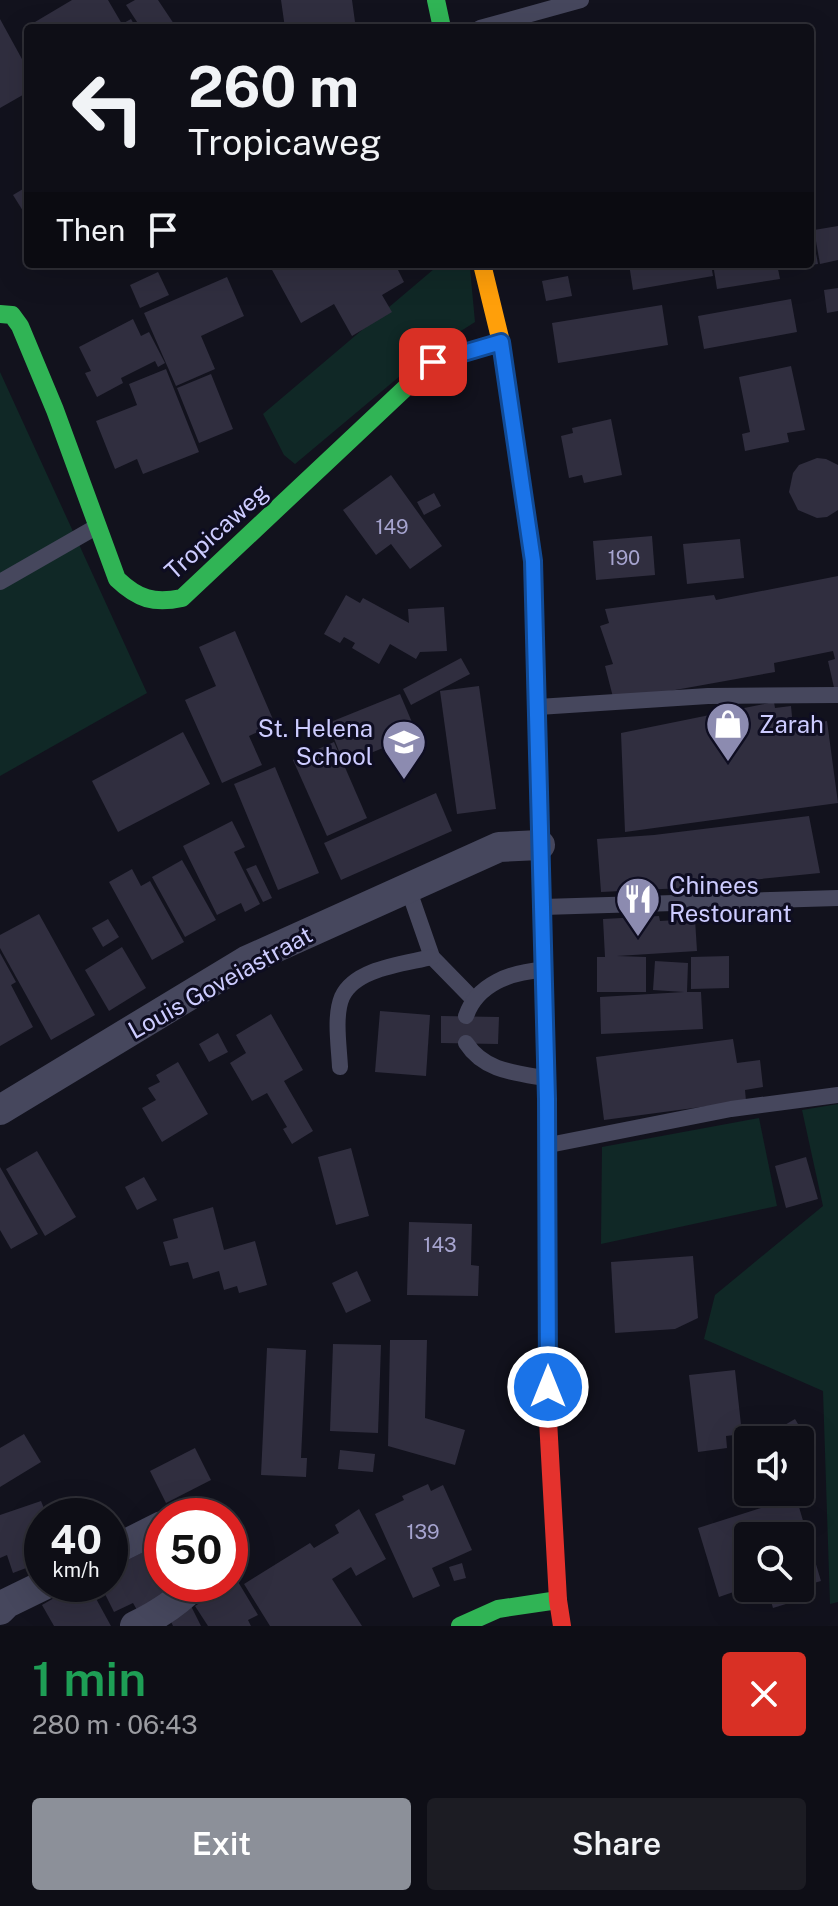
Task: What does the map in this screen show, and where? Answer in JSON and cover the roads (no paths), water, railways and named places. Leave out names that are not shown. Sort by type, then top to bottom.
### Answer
[{"type":"main road","points":[[436,0],[441,24]]},
{"type":"main road","points":[[483,268],[501,342],[533,561],[547,1078],[548,1418],[562,1626]]},
{"type":"main road","name":"Tropicaweg","points":[[0,314],[12,315],[20,326],[55,410],[117,579],[134,596],[159,603],[182,598],[433,362],[501,342]]},
{"type":"main road","points":[[460,1626],[498,1609],[558,1600]]},
{"type":"street","name":"Louis Goveiastraat","points":[[0,1110],[246,961],[499,847],[540,845]]},
{"type":"street","points":[[0,1610],[24,1595]]},
{"type":"street","points":[[135,1626],[159,1614],[173,1602]]},
{"type":"lane","points":[[494,24],[581,0]]},
{"type":"lane","points":[[0,582],[97,526]]},
{"type":"lane","points":[[537,707],[708,696],[838,695]]},
{"type":"lane","points":[[408,888],[432,957],[474,1000]]},
{"type":"lane","points":[[542,907],[838,898]]},
{"type":"lane","points":[[340,1067],[342,998],[353,982],[380,970],[432,957]]},
{"type":"lane","points":[[466,1016],[474,1000],[505,977],[544,970]]},
{"type":"lane","points":[[466,1043],[484,1062],[504,1071],[547,1078]]},
{"type":"lane","points":[[547,1145],[731,1109],[838,1095]]},
{"type":"place","name":"Zarah","points":[[728,763]]},
{"type":"place","name":"St. Helena School","points":[[404,781]]},
{"type":"place","name":"Chinees Restourant","points":[[638,938]]}]
